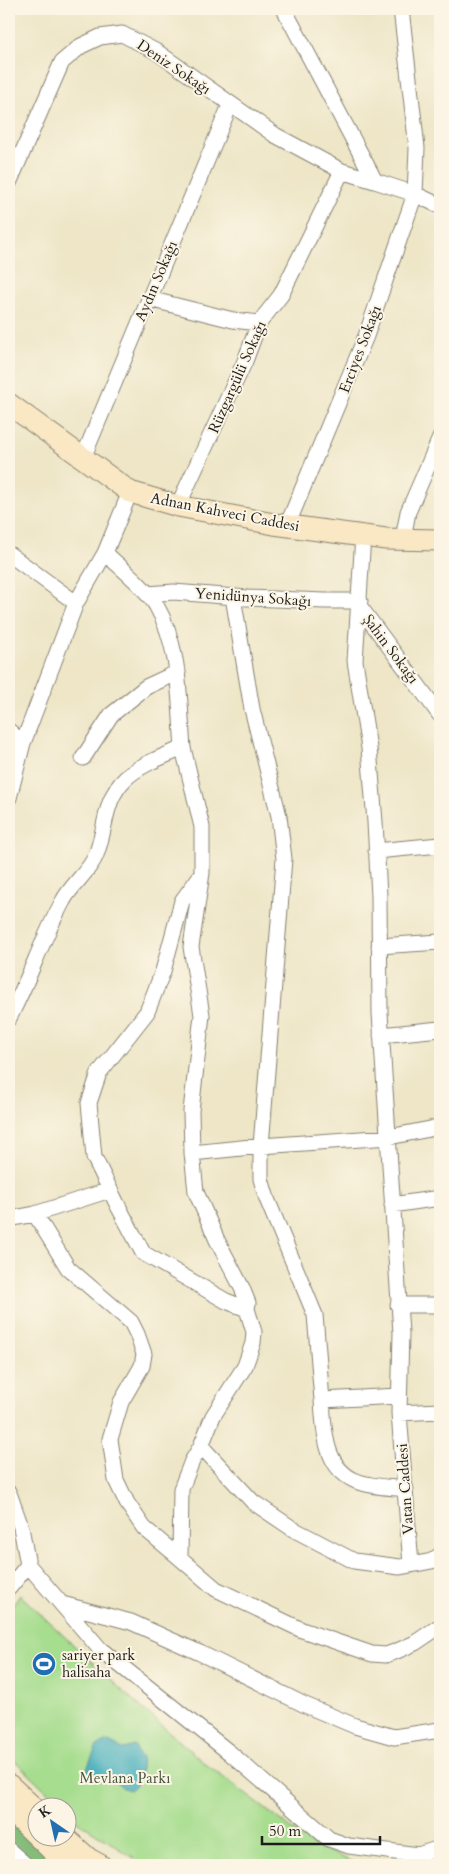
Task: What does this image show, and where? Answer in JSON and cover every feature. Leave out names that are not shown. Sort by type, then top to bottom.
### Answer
[{"type":"main road","name":"Adnan Kahveci Caddesi","points":[[9,404],[130,492],[178,506],[287,526],[363,536],[440,540]]},
{"type":"main road","points":[[9,1785],[28,1803]]},
{"type":"main road","points":[[9,1809],[67,1865]]},
{"type":"main road","points":[[74,1846],[89,1859],[100,1865]]},
{"type":"street","points":[[284,9],[375,181]]},
{"type":"street","name":"Erciyes Sokağı","points":[[287,526],[366,336],[415,194],[418,148],[401,9]]},
{"type":"street","name":"Deniz Sokağı","points":[[9,183],[62,62],[81,46],[100,38],[122,34],[157,52],[275,135],[342,172],[415,194]]},
{"type":"street","name":"Aydın Sokağı","points":[[83,458],[230,105]]},
{"type":"street","name":"Rüzgargülü Sokağı","points":[[178,506],[245,361],[259,323],[281,295],[342,172]]},
{"type":"street","points":[[415,194],[440,206]]},
{"type":"street","points":[[149,299],[233,320],[259,323]]},
{"type":"street","points":[[403,539],[408,512],[440,438]]},
{"type":"street","points":[[9,798],[22,744],[76,603],[105,553],[130,492]]},
{"type":"street","name":"Vatan Caddesi","points":[[363,536],[360,604],[354,661],[369,748],[376,851],[381,1034],[400,1333],[399,1414],[411,1565]]},
{"type":"street","points":[[105,553],[147,594],[156,606],[170,639],[178,672],[183,748],[202,827],[202,873],[191,948],[202,1015],[191,1111],[192,1152],[196,1192],[217,1240],[242,1288],[248,1303],[247,1309],[254,1332],[253,1344],[245,1366],[213,1416],[181,1489],[180,1558]]},
{"type":"street","points":[[9,554],[76,603]]},
{"type":"street","name":"Yenidünya Sokağı","points":[[147,594],[174,592],[360,604]]},
{"type":"street","points":[[233,597],[252,709],[278,816],[284,859],[261,1146],[261,1179],[315,1315],[327,1449],[340,1469],[354,1480],[361,1483],[406,1489]]},
{"type":"street","name":"Şahin Sokağı","points":[[360,604],[440,715]]},
{"type":"street","points":[[83,758],[111,715],[146,687],[178,672]]},
{"type":"street","points":[[9,731],[22,744]]},
{"type":"street","points":[[9,1018],[23,992],[45,936],[64,899],[96,856],[112,794],[127,777],[144,766],[183,748]]},
{"type":"street","points":[[376,851],[440,845]]},
{"type":"street","points":[[202,873],[182,901],[163,971],[147,1012],[99,1073],[90,1103],[94,1157],[143,1252],[226,1301],[247,1309]]},
{"type":"street","points":[[379,946],[440,942]]},
{"type":"street","points":[[381,1034],[440,1029]]},
{"type":"street","points":[[192,1152],[389,1137],[440,1127]]},
{"type":"street","points":[[9,1219],[35,1214],[110,1190]]},
{"type":"street","points":[[392,1205],[440,1198]]},
{"type":"street","points":[[35,1214],[68,1268],[131,1322],[138,1334],[144,1354],[142,1366],[121,1402],[110,1439],[116,1480],[127,1503],[144,1528],[216,1589],[302,1630],[372,1654],[386,1655],[397,1651],[415,1643],[440,1626]]},
{"type":"street","points":[[398,1305],[440,1305]]},
{"type":"street","points":[[322,1400],[340,1401],[400,1396]]},
{"type":"street","points":[[399,1414],[440,1411]]},
{"type":"street","points":[[201,1446],[253,1502],[293,1529],[354,1561],[400,1567],[432,1561],[440,1555]]},
{"type":"street","points":[[9,1493],[21,1527],[28,1564],[100,1649],[230,1753],[329,1838],[349,1846],[418,1855],[440,1848]]},
{"type":"street","points":[[9,1588],[28,1564]]},
{"type":"street","points":[[62,1604],[131,1622],[200,1653],[305,1705],[355,1726],[394,1737],[440,1730]]},
{"type":"street","points":[[9,1850],[26,1865]]},
{"type":"green space","name":"Mevlana Parkı","points":[[20,1595],[124,1692],[203,1762],[313,1845],[361,1865],[145,1865],[78,1822],[78,1796],[52,1796],[9,1755],[9,1611]]},
{"type":"green space","points":[[9,1813],[28,1832],[28,1846],[42,1846],[46,1850],[47,1865],[9,1865]]},
{"type":"water","points":[[107,1741],[123,1749],[135,1746],[137,1752],[142,1757],[138,1780],[130,1790],[123,1788],[114,1780],[94,1779],[89,1773],[87,1768],[97,1746]]},
{"type":"place","name":"sariyer park halisaha","points":[[44,1664]]}]
